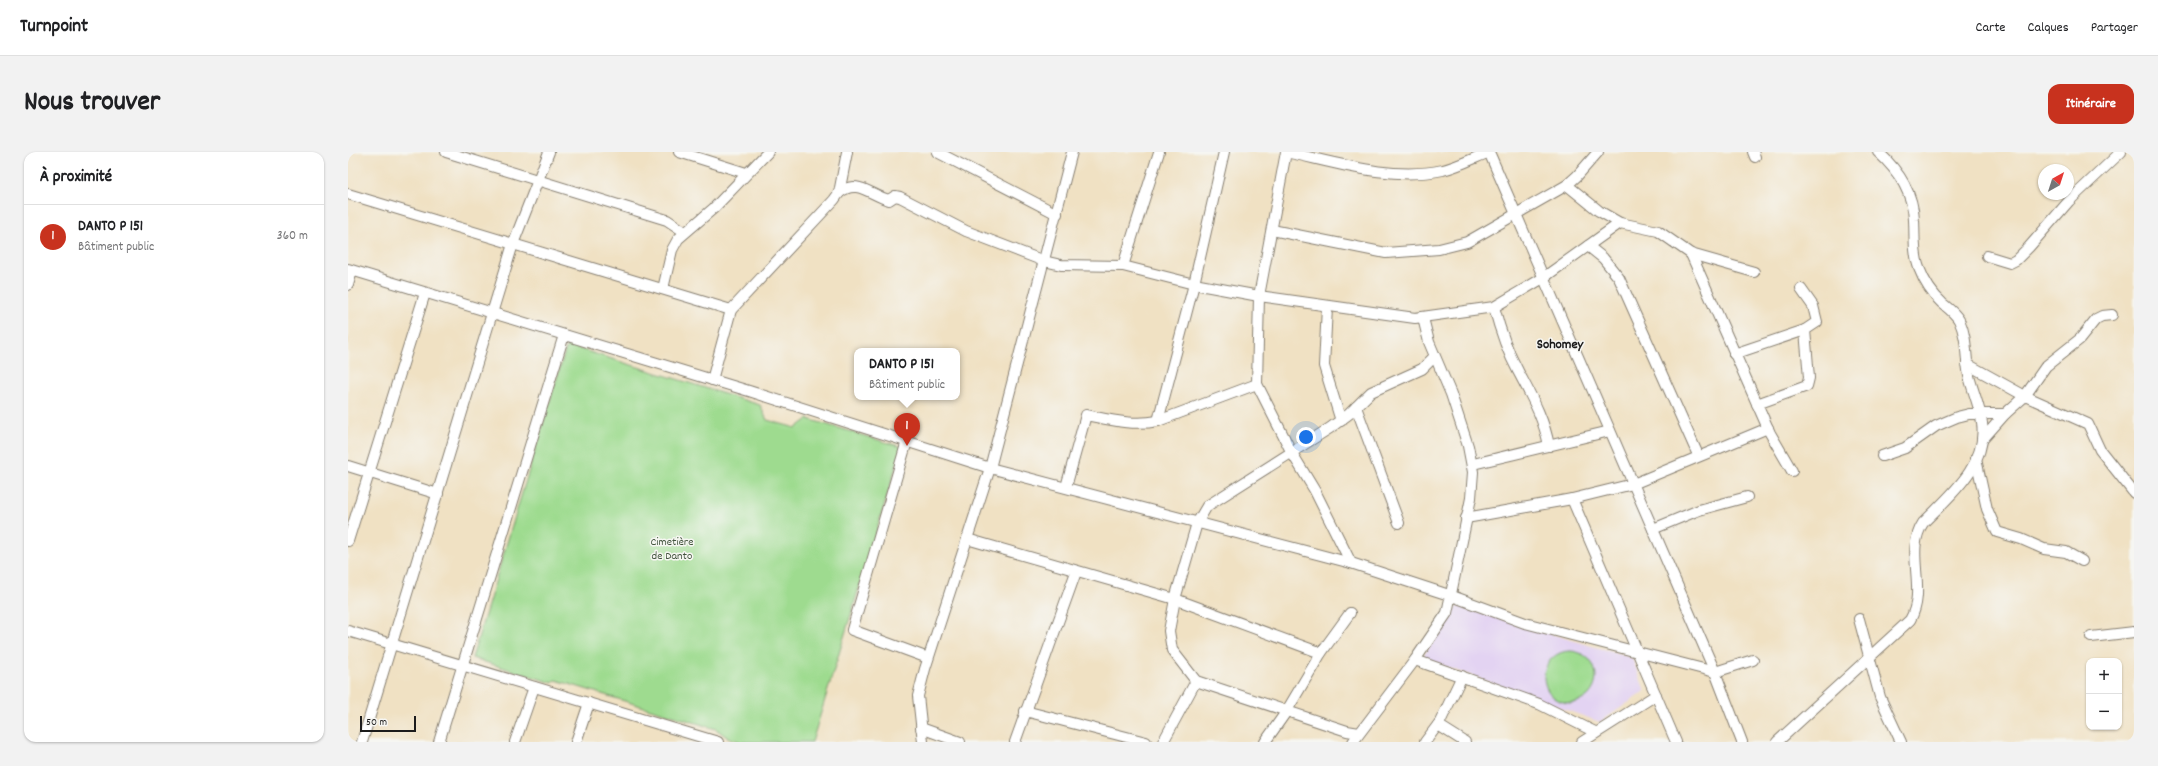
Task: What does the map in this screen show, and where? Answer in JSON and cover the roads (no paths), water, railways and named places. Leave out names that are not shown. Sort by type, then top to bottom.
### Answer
[{"type":"street","points":[[446,152],[667,220],[684,232]]},
{"type":"street","points":[[362,742],[514,244],[537,180],[549,152]]},
{"type":"street","points":[[663,288],[674,245],[684,232],[714,208],[746,173],[768,152]]},
{"type":"street","points":[[712,380],[732,310],[829,207],[839,193],[847,152]]},
{"type":"street","points":[[937,152],[1057,214]]},
{"type":"street","points":[[923,742],[918,696],[928,658],[990,468],[1072,152]]},
{"type":"street","points":[[1123,266],[1159,152]]},
{"type":"street","points":[[1158,421],[1194,284],[1224,152]]},
{"type":"street","points":[[1351,563],[1315,490],[1292,453],[1257,384],[1259,296],[1286,152],[1396,174],[1424,173],[1445,169],[1489,152],[1715,672],[1742,742]]},
{"type":"street","points":[[1272,230],[1386,253],[1455,246],[1466,242],[1516,215],[1567,185],[1598,152]]},
{"type":"street","points":[[1777,742],[1910,620],[1915,611],[1918,592],[1915,541],[1917,532],[1922,524],[1966,478],[1976,459],[1982,440],[1980,414],[1967,364],[1966,341],[1958,318],[1927,285],[1916,261],[1914,211],[1906,185],[1896,169],[1878,152]]},
{"type":"street","points":[[1987,256],[2010,263],[2016,260],[2030,247],[2069,201],[2121,152]]},
{"type":"street","points":[[683,153],[746,173]]},
{"type":"street","points":[[1567,185],[1598,211],[1620,223],[1658,231],[1691,254],[1754,272]]},
{"type":"street","points":[[839,193],[852,186],[859,186],[889,200],[895,196],[900,197],[966,231],[1044,261],[1061,265],[1123,266],[1194,284],[1259,296],[1327,307],[1423,318],[1494,307],[1543,278],[1620,223]]},
{"type":"street","points":[[348,194],[732,310]]},
{"type":"street","points":[[1588,246],[1603,258],[1618,278],[1698,455]]},
{"type":"street","points":[[1691,254],[1768,428],[1792,471]]},
{"type":"street","points":[[348,285],[350,270],[712,380],[990,468],[1351,563],[1452,596],[1491,612],[1525,623],[1638,654],[1715,672],[1753,660]]},
{"type":"street","points":[[1734,354],[1805,330],[1817,322],[1813,306],[1801,289]]},
{"type":"street","points":[[348,541],[425,293]]},
{"type":"street","points":[[1327,307],[1324,366],[1341,420]]},
{"type":"street","points":[[1494,307],[1506,346],[1546,429],[1549,446]]},
{"type":"street","points":[[1982,440],[2005,414],[2025,396],[2046,366],[2080,339],[2096,319],[2102,316],[2112,315]]},
{"type":"street","points":[[1346,731],[1352,742],[1415,660],[1447,613],[1452,596],[1454,573],[1473,482],[1473,464],[1460,420],[1442,373],[1434,357],[1423,318]]},
{"type":"street","points":[[1757,404],[1807,386],[1809,378],[1805,330]]},
{"type":"street","points":[[439,742],[564,335]]},
{"type":"street","points":[[1359,732],[1346,731],[1196,681],[1175,656],[1168,638],[1175,599],[1197,523],[1208,506],[1341,420],[1371,392],[1379,387],[1422,369],[1434,357]]},
{"type":"street","points":[[1967,364],[2025,396],[2088,424],[2100,450],[2134,493]]},
{"type":"street","points":[[1422,369],[1442,373]]},
{"type":"street","points":[[1066,487],[1086,415],[1133,424],[1158,421],[1257,384]]},
{"type":"street","points":[[1356,407],[1399,523]]},
{"type":"street","points":[[1882,456],[1905,448],[1944,422],[1963,415],[2005,414]]},
{"type":"street","points":[[1466,518],[1572,499],[1633,484],[1678,466],[1698,455],[1768,428]]},
{"type":"street","points":[[1473,464],[1610,431]]},
{"type":"street","points":[[907,441],[852,630],[928,658]]},
{"type":"street","points":[[1976,459],[1987,509],[1997,532],[2022,539],[2044,549],[2066,552],[2082,561]]},
{"type":"street","points":[[348,466],[438,494]]},
{"type":"street","points":[[1653,529],[1699,510],[1747,497]]},
{"type":"street","points":[[1572,499],[1676,742]]},
{"type":"street","points":[[967,538],[1076,572],[1175,599],[1321,653]]},
{"type":"street","points":[[1015,742],[1076,572]]},
{"type":"street","points":[[1265,742],[1286,712],[1321,653],[1350,613]]},
{"type":"street","points":[[1858,619],[1870,656],[1880,697],[1902,742]]},
{"type":"street","points":[[348,631],[534,687],[622,711],[718,742]]},
{"type":"street","points":[[2091,637],[2134,632]]},
{"type":"street","points":[[1415,660],[1539,704],[1595,732]]},
{"type":"street","points":[[1425,742],[1438,725],[1462,676]]},
{"type":"street","points":[[1163,742],[1196,681]]},
{"type":"street","points":[[515,742],[534,687]]},
{"type":"street","points":[[1582,742],[1595,732],[1656,695]]},
{"type":"street","points":[[576,742],[589,703]]},
{"type":"street","points":[[1025,711],[1146,742]]},
{"type":"street","points":[[1438,725],[1465,742]]},
{"type":"street","points":[[921,728],[960,742]]},
{"type":"place","name":"DANTO P 151","points":[[907,446]]},
{"type":"district","name":"Sohomey","points":[[1560,345]]},
{"type":"park label","name":"Cimetière de Danto","points":[[672,549]]}]
